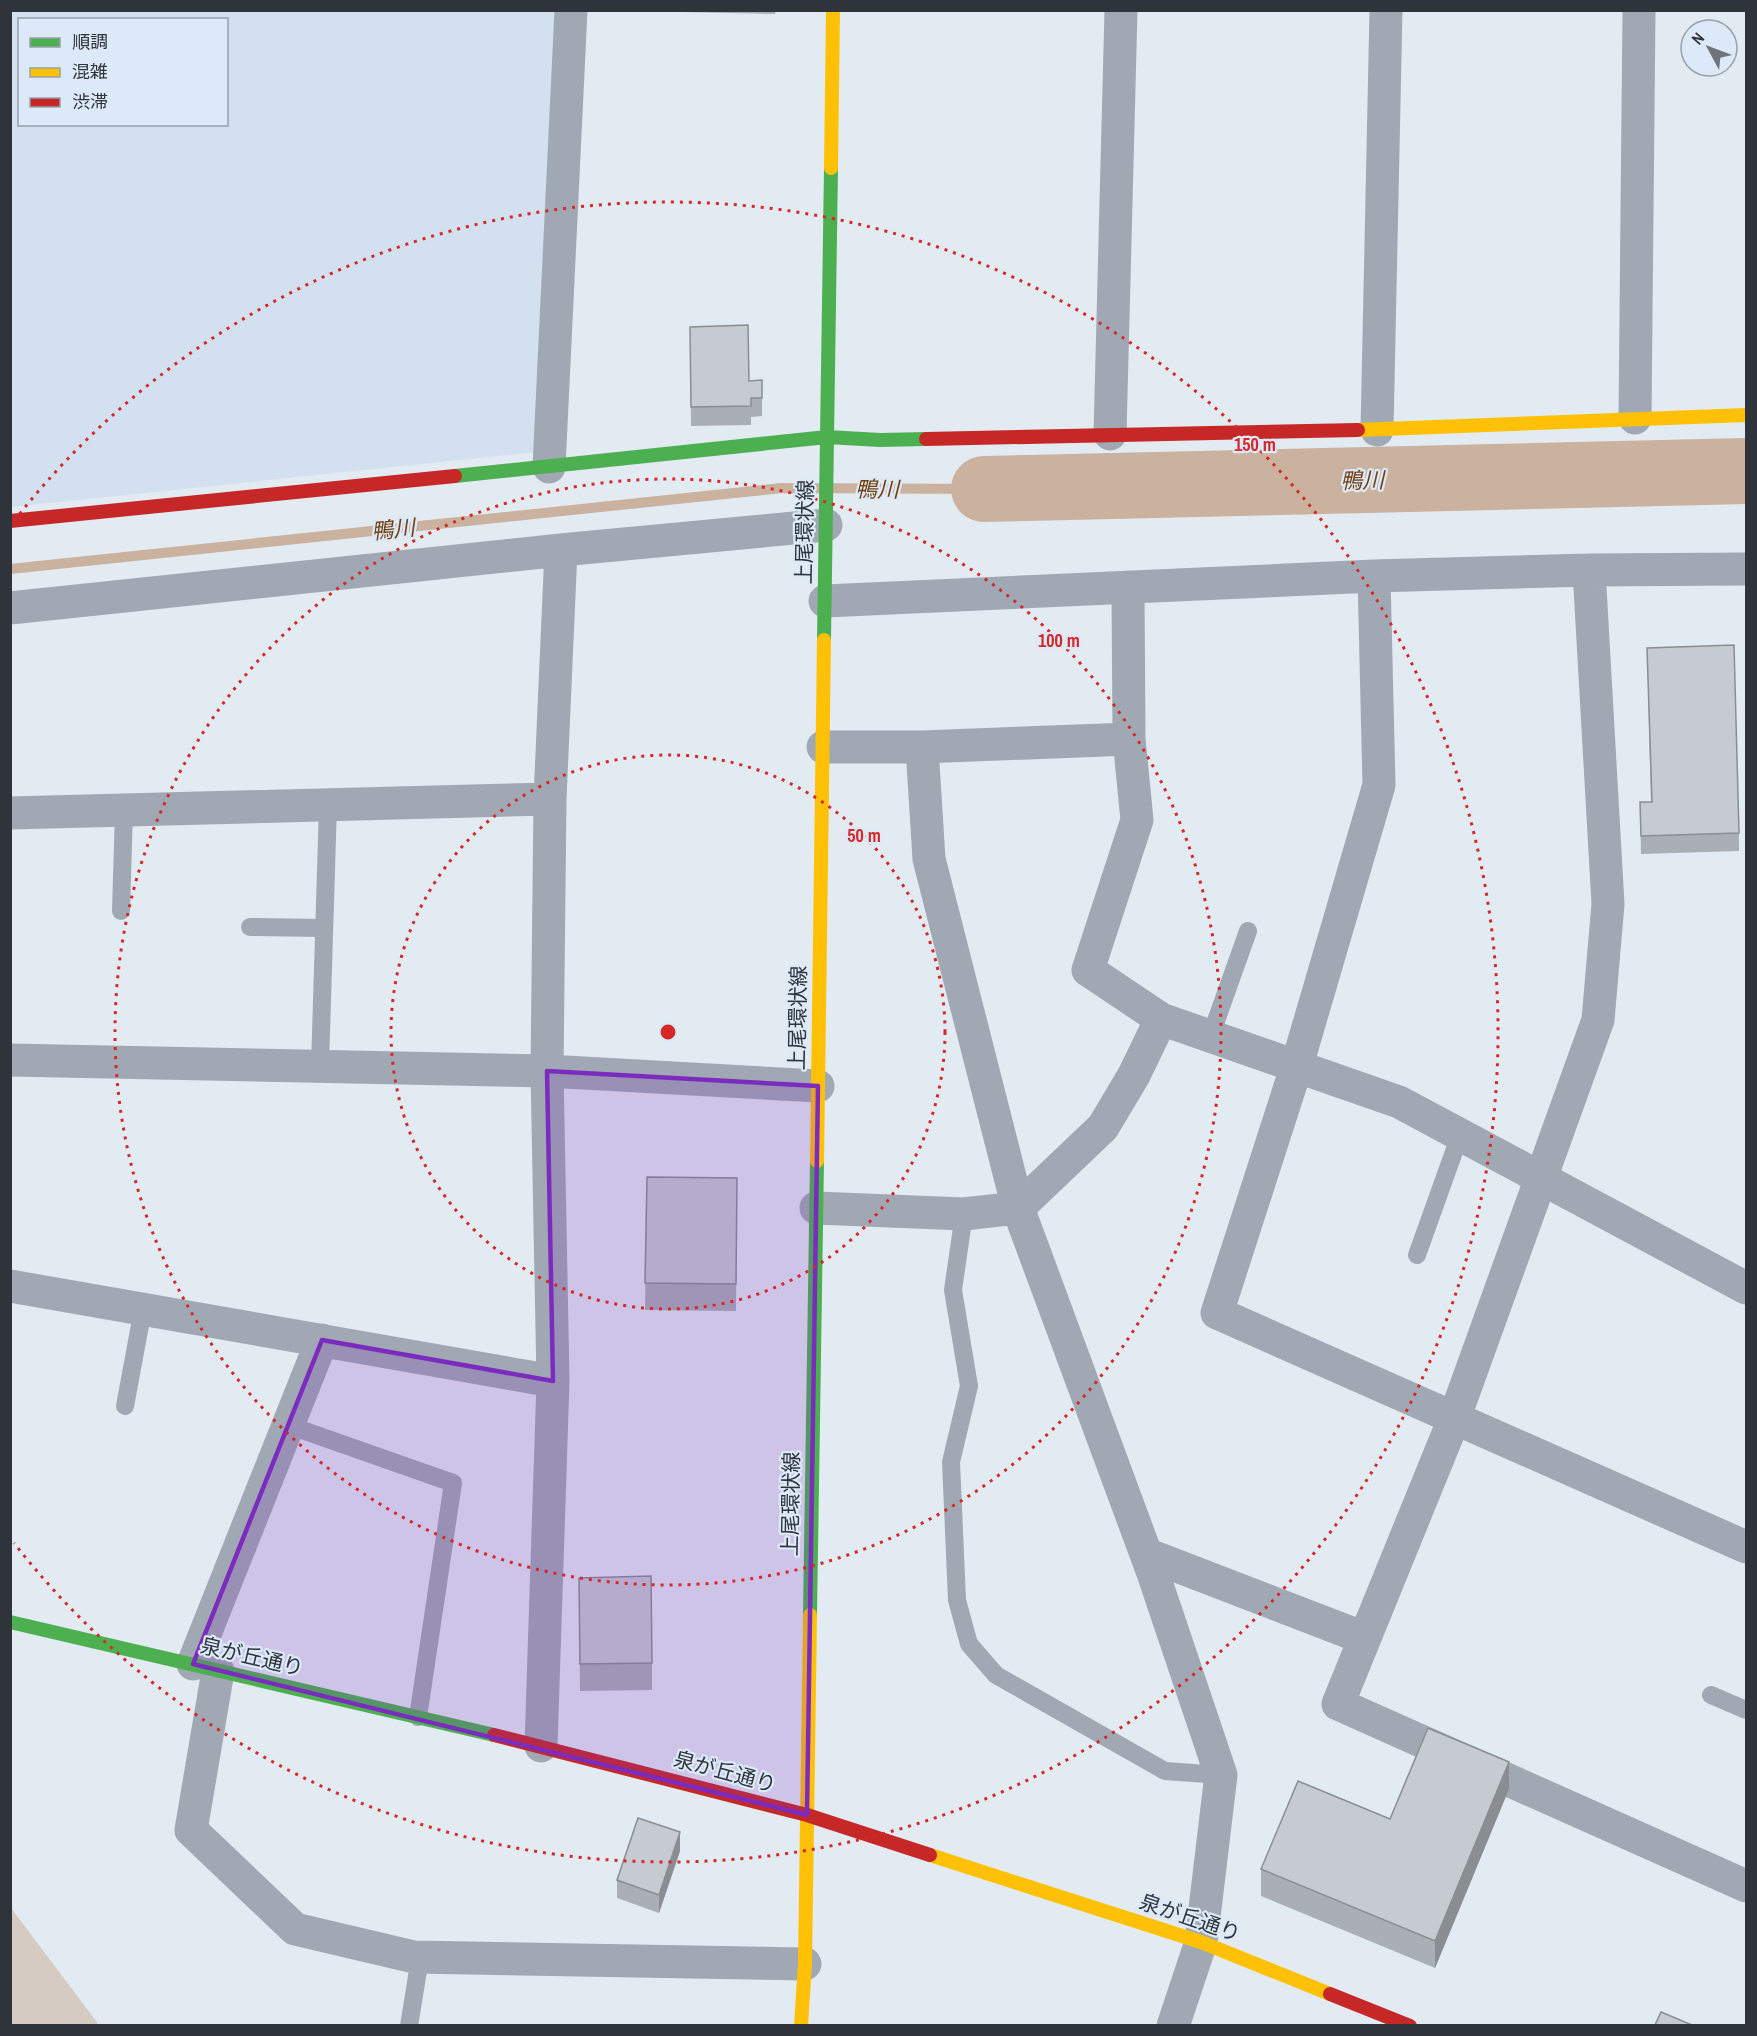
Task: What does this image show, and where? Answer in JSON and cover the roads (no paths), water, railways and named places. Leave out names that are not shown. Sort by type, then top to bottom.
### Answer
[{"type":"street","points":[[549,467],[571,10]]},
{"type":"street","name":"上尾環状線","points":[[801,2025],[805,1964],[833,10]]},
{"type":"street","points":[[1110,434],[1121,10]]},
{"type":"street","points":[[1377,430],[1386,10]]},
{"type":"street","points":[[1635,418],[1639,10]]},
{"type":"street","points":[[10,521],[827,437],[880,440],[1377,430],[1746,415]]},
{"type":"street","points":[[10,608],[561,550],[826,525]]},
{"type":"street","points":[[542,1746],[554,1381],[548,1071],[550,799],[561,550]]},
{"type":"street","points":[[825,601],[1374,576],[1746,568]]},
{"type":"street","points":[[1589,570],[1608,904],[1598,1020],[1454,1419],[1338,1704],[1746,1886]]},
{"type":"street","points":[[1374,576],[1378,785],[1297,1065],[1217,1313],[1746,1546]]},
{"type":"street","points":[[1128,587],[1129,739],[1137,820],[1088,970],[1161,1019],[1399,1102],[1746,1288]]},
{"type":"street","points":[[823,747],[922,747],[1129,739]]},
{"type":"street","points":[[922,747],[929,859],[1018,1208],[1146,1554],[1221,1775],[1201,1942],[1173,2025]]},
{"type":"street","points":[[10,813],[550,799]]},
{"type":"street","points":[[816,1208],[964,1214],[1018,1208],[1103,1127],[1134,1075],[1161,1019]]},
{"type":"street","points":[[10,1060],[548,1071],[818,1086]]},
{"type":"street","points":[[10,1286],[554,1381]]},
{"type":"street","points":[[322,1340],[288,1425],[206,1667],[191,1830],[295,1929],[420,1958],[805,1964]]},
{"type":"street","points":[[1146,1554],[1364,1638]]},
{"type":"street","name":"泉が丘通り","points":[[10,1622],[542,1746],[807,1815],[1201,1942],[1398,2023]]},
{"type":"lane","points":[[320,1066],[328,805]]},
{"type":"lane","points":[[121,911],[124,810]]},
{"type":"lane","points":[[250,927],[324,928]]},
{"type":"lane","points":[[1211,1035],[1248,931]]},
{"type":"lane","points":[[1417,1255],[1460,1135]]},
{"type":"lane","points":[[964,1214],[953,1290],[969,1386],[951,1462],[957,1600],[969,1644],[996,1675],[1165,1771],[1221,1775]]},
{"type":"lane","points":[[125,1406],[144,1309]]},
{"type":"lane","points":[[288,1425],[453,1483],[418,1717]]},
{"type":"lane","points":[[1711,1695],[1746,1710]]},
{"type":"lane","points":[[409,2025],[420,1958]]},
{"type":"waterway","name":"鴨川","points":[[984,489],[1746,471]]},
{"type":"waterway","name":"鴨川","points":[[10,569],[782,488],[984,489]]}]
